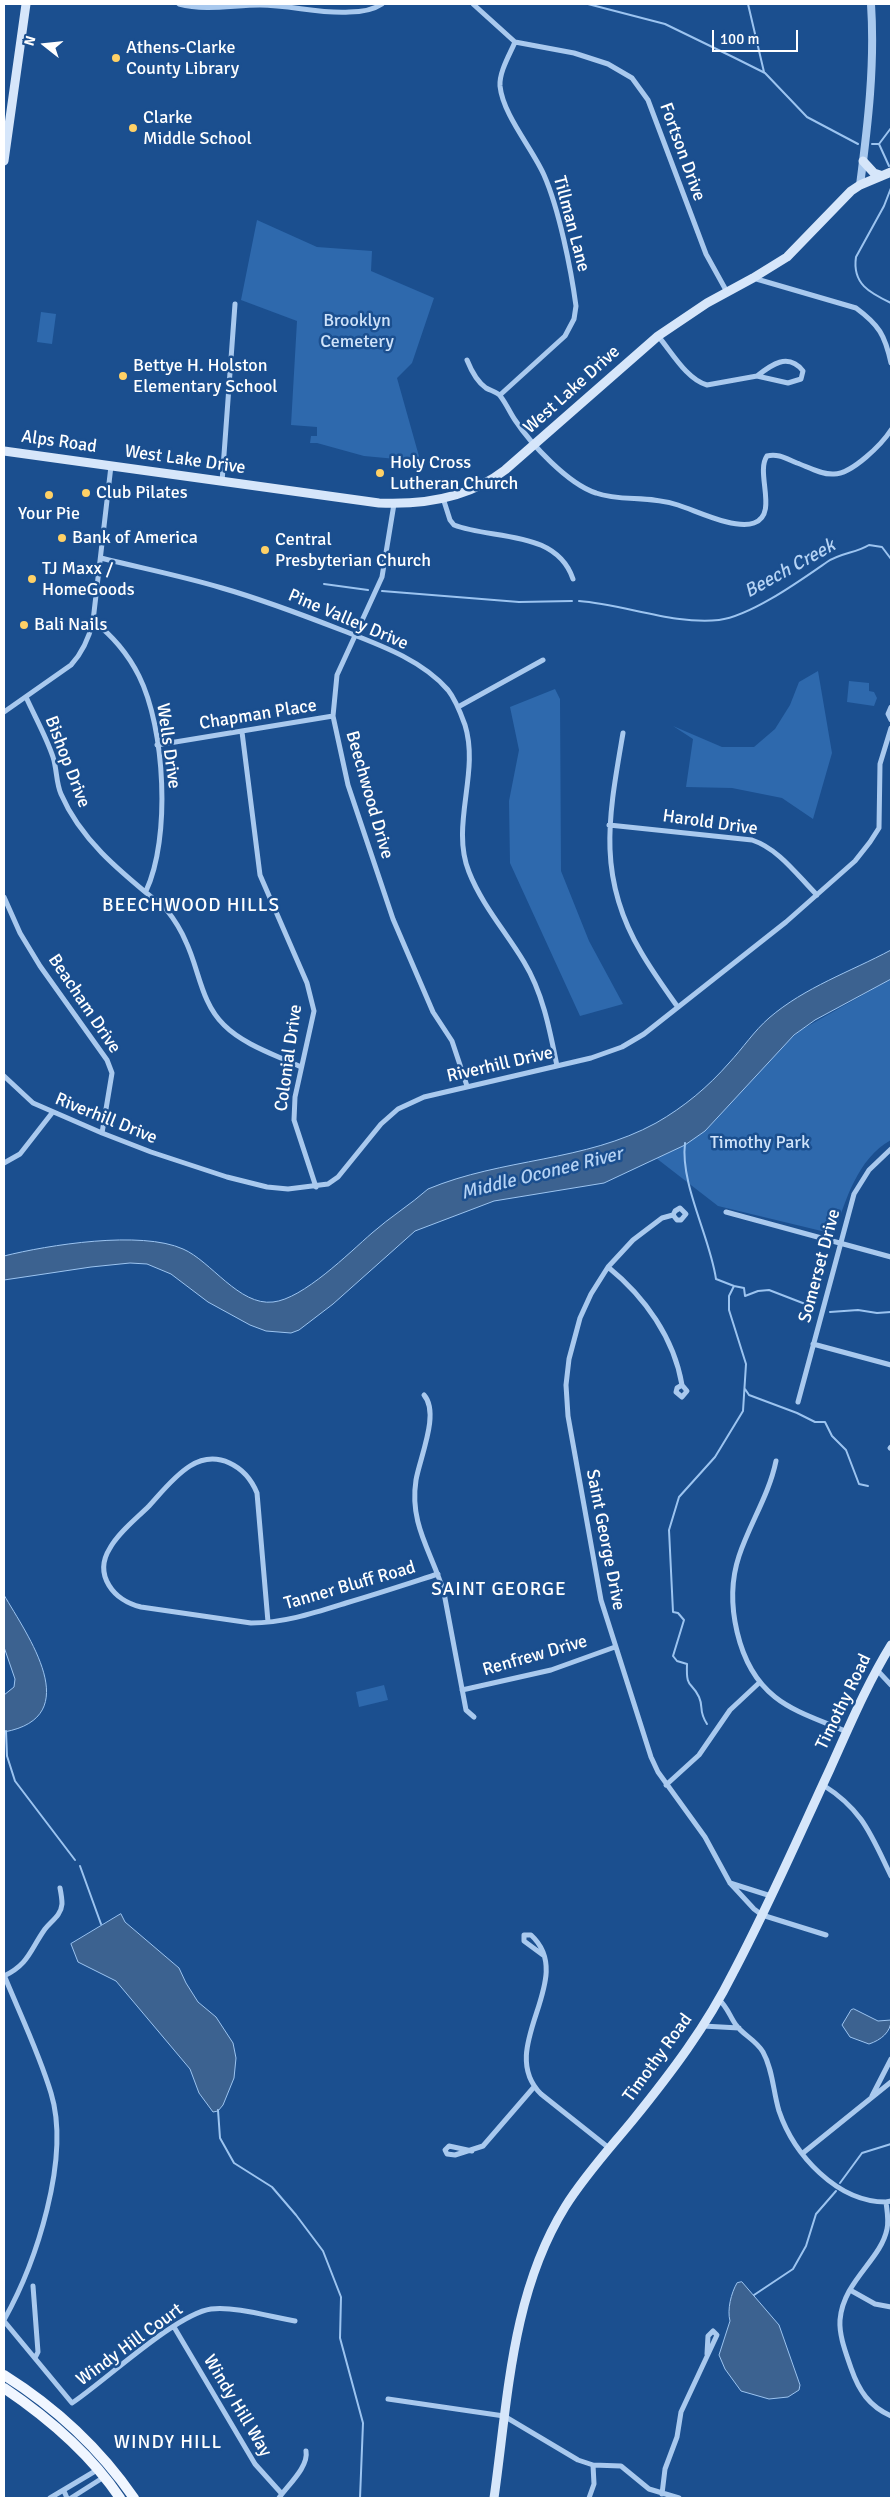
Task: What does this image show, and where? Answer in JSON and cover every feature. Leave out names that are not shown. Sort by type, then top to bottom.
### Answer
[{"type":"main road","points":[[4,161],[26,4]]},
{"type":"main road","points":[[863,161],[874,173],[880,175]]},
{"type":"main road","name":"West Lake Drive","points":[[111,466],[394,504],[463,494],[484,484],[535,446],[658,336],[706,303],[753,278],[787,256],[860,184],[891,172]]},
{"type":"main road","name":"Alps Road","points":[[4,451],[111,466]]},
{"type":"main road","name":"Timothy Road","points":[[494,2498],[504,2416],[520,2319],[535,2269],[566,2206],[609,2148],[672,2072],[719,2000],[762,1915],[847,1732],[891,1644]]},
{"type":"main road","points":[[4,2375],[42,2401],[74,2428],[101,2457],[134,2498]]},
{"type":"main road","points":[[4,2388],[58,2430],[100,2473],[120,2498]]},
{"type":"street","points":[[179,4],[200,7],[295,6],[349,12],[368,10],[382,4]]},
{"type":"street","points":[[473,4],[515,42]]},
{"type":"street","points":[[860,184],[872,62],[871,4]]},
{"type":"street","name":"Fortson Drive","points":[[515,42],[591,58],[623,71],[632,78],[648,100],[706,254],[727,292]]},
{"type":"street","name":"Tillman Lane","points":[[500,395],[565,336],[574,319],[576,306],[553,202],[544,177],[513,120],[501,92],[500,83],[515,42]]},
{"type":"street","points":[[753,278],[856,308],[868,317],[886,339],[891,363]]},
{"type":"street","points":[[222,482],[235,304]]},
{"type":"street","points":[[658,336],[701,383],[707,384],[757,376],[788,383],[801,379],[803,371],[794,363],[785,360],[778,362],[757,376]]},
{"type":"street","points":[[467,360],[472,372],[485,388],[500,395],[514,419],[535,446],[575,483],[596,494],[610,497],[659,499],[709,516],[742,524],[755,523],[762,517],[765,509],[763,467],[767,456],[774,455],[832,475],[842,473],[865,458],[891,430]]},
{"type":"street","points":[[4,712],[78,658],[89,636],[93,621],[111,466]]},
{"type":"street","points":[[443,498],[450,520],[454,525],[508,534],[534,542],[562,560],[570,568],[573,579]]},
{"type":"street","name":"Beechwood Drive","points":[[394,504],[382,577],[357,636],[337,675],[333,716],[348,785],[393,919],[433,1012],[452,1041],[468,1086]]},
{"type":"street","name":"Pine Valley Drive","points":[[101,558],[222,588],[284,607],[389,649],[433,676],[449,691],[458,708],[469,745],[463,837],[468,871],[498,924],[525,963],[536,986],[550,1029],[557,1066]]},
{"type":"street","name":"Wells Drive","points":[[93,621],[122,648],[139,675],[146,692],[157,744],[162,822],[159,851],[146,891]]},
{"type":"street","points":[[458,708],[543,660]]},
{"type":"street","name":"Bishop Drive","points":[[26,697],[53,757],[60,793],[76,822],[97,848],[166,909],[174,920],[186,942],[209,1005],[224,1026],[248,1041],[301,1067]]},
{"type":"street","points":[[891,707],[888,714],[891,720]]},
{"type":"street","name":"Chapman Place","points":[[157,744],[242,732],[333,716]]},
{"type":"street","name":"Riverhill Drive","points":[[4,1076],[33,1103],[52,1113],[151,1152],[267,1188],[316,1187],[328,1184],[338,1177],[381,1124],[398,1109],[424,1097],[591,1058],[622,1047],[644,1034],[677,1006],[786,922],[854,860],[870,842],[879,828],[880,764],[891,728]]},
{"type":"street","name":"Colonial Drive","points":[[242,732],[260,875],[291,944],[313,1001],[314,1012],[301,1067],[294,1120],[316,1187]]},
{"type":"street","points":[[623,733],[609,825],[611,870],[626,923],[641,952],[677,1006]]},
{"type":"street","name":"Harold Drive","points":[[609,825],[752,840],[772,849],[817,895]]},
{"type":"street","name":"Beacham Drive","points":[[4,896],[20,933],[40,966],[107,1060],[112,1073],[102,1133]]},
{"type":"street","points":[[4,1163],[20,1154],[52,1113]]},
{"type":"street","name":"Somerset Drive","points":[[798,1402],[840,1243],[858,1186],[869,1170],[891,1149]]},
{"type":"street","points":[[726,1212],[891,1257]]},
{"type":"street","name":"Saint George Drive","points":[[674,1215],[662,1218],[644,1231],[608,1267],[585,1306],[569,1359],[566,1385],[570,1432],[593,1562],[615,1647],[651,1757],[666,1785],[701,1831],[730,1883],[762,1915]]},
{"type":"street","points":[[608,1267],[647,1305],[676,1360],[682,1385]]},
{"type":"street","points":[[813,1344],[891,1365]]},
{"type":"street","name":"Renfrew Drive","points":[[424,1395],[429,1402],[430,1416],[416,1479],[414,1506],[423,1542],[444,1592],[466,1710],[474,1718]]},
{"type":"street","name":"Tanner Bluff Road","points":[[268,1622],[257,1493],[248,1476],[229,1462],[205,1460],[184,1470],[119,1536],[106,1555],[104,1566],[108,1585],[115,1595],[126,1603],[237,1622],[268,1622],[304,1616],[438,1574]]},
{"type":"street","points":[[776,1461],[768,1492],[739,1557],[733,1590],[734,1612],[739,1636],[748,1661],[760,1682],[786,1704],[847,1732]]},
{"type":"street","name":"Renfrew Drive","points":[[462,1690],[550,1670],[615,1647]]},
{"type":"street","points":[[877,1670],[891,1685]]},
{"type":"street","points":[[666,1785],[699,1755],[730,1710],[760,1682]]},
{"type":"street","points":[[823,1785],[840,1796],[858,1812],[891,1876]]},
{"type":"street","points":[[730,1883],[771,1896]]},
{"type":"street","points":[[33,2286],[38,2352],[35,2358],[4,2321],[37,2246],[51,2189],[56,2150],[52,2094],[4,1976],[17,1970],[27,1960],[46,1927],[55,1921],[62,1905],[60,1888]]},
{"type":"street","points":[[762,1915],[826,1935]]},
{"type":"street","points":[[543,1955],[546,1968],[545,1984],[526,2053],[526,2070],[534,2087],[609,2148]]},
{"type":"street","points":[[719,2000],[725,2005],[739,2028],[751,2037],[762,2050],[768,2062],[779,2111],[790,2136],[803,2153],[844,2192],[863,2200],[889,2202],[885,2236],[843,2303],[840,2329],[855,2378],[868,2401],[891,2416]]},
{"type":"street","points":[[703,2026],[739,2028]]},
{"type":"street","points":[[869,2101],[891,2059]]},
{"type":"street","points":[[803,2153],[891,2082]]},
{"type":"street","points":[[472,2150],[488,2143],[534,2087]]},
{"type":"street","points":[[850,2290],[875,2304],[891,2306]]},
{"type":"street","name":"Windy Hill Court","points":[[35,2358],[72,2403],[174,2327],[204,2311],[218,2309],[295,2321]]},
{"type":"street","name":"Windy Hill Way","points":[[174,2327],[255,2464],[280,2496]]},
{"type":"street","points":[[662,2494],[665,2469],[677,2437],[681,2412],[707,2354]]},
{"type":"street","points":[[388,2399],[504,2416],[564,2453],[593,2464],[621,2466],[649,2489],[679,2498]]},
{"type":"street","points":[[280,2496],[304,2464],[306,2451]]},
{"type":"street","points":[[590,2498],[594,2484],[593,2464]]},
{"type":"street","points":[[50,2498],[100,2473]]},
{"type":"street","points":[[64,2491],[69,2498],[100,2473]]},
{"type":"green space","name":"Brooklyn Cemetery","points":[[257,220],[317,247],[372,251],[371,271],[434,298],[412,363],[397,378],[422,467],[407,460],[364,456],[317,443],[310,443],[311,436],[317,436],[317,427],[291,425],[297,321],[241,300]]},
{"type":"green space","points":[[41,312],[56,314],[52,344],[37,342]]},
{"type":"green space","points":[[818,671],[832,753],[813,819],[782,798],[732,788],[686,787],[693,739],[673,726],[722,747],[754,747],[775,729],[790,705],[799,682]]},
{"type":"green space","points":[[849,681],[869,683],[869,691],[874,692],[877,698],[874,706],[847,702]]},
{"type":"green space","points":[[555,689],[560,699],[561,871],[589,941],[623,1004],[580,1016],[510,863],[509,801],[519,750],[510,707]]},
{"type":"green space","name":"Timothy Park","points":[[891,979],[891,1140],[879,1148],[861,1169],[848,1194],[834,1234],[718,1206],[656,1158],[705,1131],[781,1047],[801,1030]]},
{"type":"green space","points":[[384,1685],[388,1700],[359,1707],[356,1692]]},
{"type":"water","name":"Middle Oconee River","points":[[891,950],[891,979],[815,1020],[794,1035],[705,1131],[685,1145],[604,1183],[494,1201],[415,1231],[333,1304],[299,1330],[291,1333],[266,1331],[250,1325],[208,1302],[171,1274],[147,1264],[130,1263],[91,1267],[4,1280],[4,1256],[94,1241],[144,1241],[165,1243],[183,1249],[194,1255],[237,1290],[249,1297],[273,1302],[285,1299],[298,1293],[325,1274],[379,1227],[428,1189],[485,1171],[601,1145],[629,1136],[656,1123],[686,1103],[704,1088],[721,1072],[753,1034],[783,1007],[797,997]]},
{"type":"water","points":[[4,1595],[36,1652],[44,1673],[47,1693],[42,1710],[29,1723],[4,1732],[4,1695],[14,1687],[15,1679],[4,1647]]},
{"type":"water","points":[[121,1914],[125,1922],[179,1968],[198,2002],[216,2017],[233,2043],[236,2058],[234,2078],[223,2105],[218,2111],[213,2112],[199,2093],[190,2069],[116,1981],[78,1962],[71,1944]]},
{"type":"water","points":[[854,2009],[878,2021],[891,2020],[887,2032],[878,2040],[869,2044],[850,2037],[842,2025],[851,2010]]},
{"type":"water","points":[[742,2282],[779,2325],[800,2385],[799,2390],[788,2397],[769,2399],[741,2391],[725,2369],[719,2355],[730,2321],[729,2307],[731,2297],[737,2283]]},
{"type":"waterway","points":[[588,4],[665,24],[765,73],[807,117],[858,144]]},
{"type":"waterway","points":[[748,4],[764,72]]},
{"type":"waterway","points":[[879,144],[891,128]]},
{"type":"waterway","points":[[872,144],[879,144]]},
{"type":"waterway","points":[[879,144],[889,166]]},
{"type":"waterway","points":[[891,188],[884,206],[856,257],[855,266],[860,281],[864,286],[891,303]]},
{"type":"waterway","name":"Beech Creek","points":[[579,601],[684,620],[719,620],[746,612],[790,587],[832,559],[869,545],[882,547],[891,559]]},
{"type":"waterway","name":"Beech Creek","points":[[324,584],[368,590]]},
{"type":"waterway","name":"Beech Creek","points":[[382,591],[519,602],[572,601]]},
{"type":"waterway","points":[[685,1143],[687,1176],[716,1279],[734,1286],[729,1296],[729,1310],[746,1364],[743,1411],[715,1457],[679,1497],[669,1530],[673,1612],[678,1613],[684,1620],[673,1656],[677,1661],[687,1664],[687,1678],[699,1697],[707,1724]]},
{"type":"waterway","points":[[734,1286],[744,1288],[745,1296],[758,1291],[769,1290],[813,1307]]},
{"type":"waterway","points":[[830,1312],[858,1310],[877,1313],[891,1312]]},
{"type":"waterway","points":[[745,1389],[749,1395],[797,1413],[815,1422],[825,1422],[832,1436],[846,1450],[859,1484],[868,1486]]},
{"type":"waterway","points":[[6,1731],[7,1756],[15,1781],[75,1860]]},
{"type":"waterway","points":[[80,1866],[101,1924]]},
{"type":"waterway","points":[[218,2110],[220,2138],[234,2163],[272,2187],[296,2215],[323,2251],[341,2297],[340,2338],[363,2423],[360,2498]]},
{"type":"waterway","points":[[840,2183],[862,2153],[891,2144]]},
{"type":"waterway","points":[[754,2295],[793,2269],[806,2246],[816,2214],[836,2191]]},
{"type":"place","name":"Athens-Clarke County Library","points":[[116,58]]},
{"type":"place","name":"Clarke Middle School","points":[[133,128]]},
{"type":"place","name":"Bettye H. Holston Elementary School","points":[[123,376]]},
{"type":"place","name":"Holy Cross Lutheran Church","points":[[380,473]]},
{"type":"place","name":"Club Pilates","points":[[86,493]]},
{"type":"place","name":"Your Pie","points":[[49,495]]},
{"type":"place","name":"Bank of America","points":[[62,538]]},
{"type":"place","name":"Central Presbyterian Church","points":[[265,550]]},
{"type":"place","name":"TJ Maxx / HomeGoods","points":[[32,579]]},
{"type":"place","name":"Bali Nails","points":[[24,625]]},
{"type":"district","name":"BEECHWOOD HILLS","points":[[191,906]]},
{"type":"district","name":"SAINT GEORGE","points":[[499,1590]]},
{"type":"district","name":"WINDY HILL","points":[[168,2443]]}]
